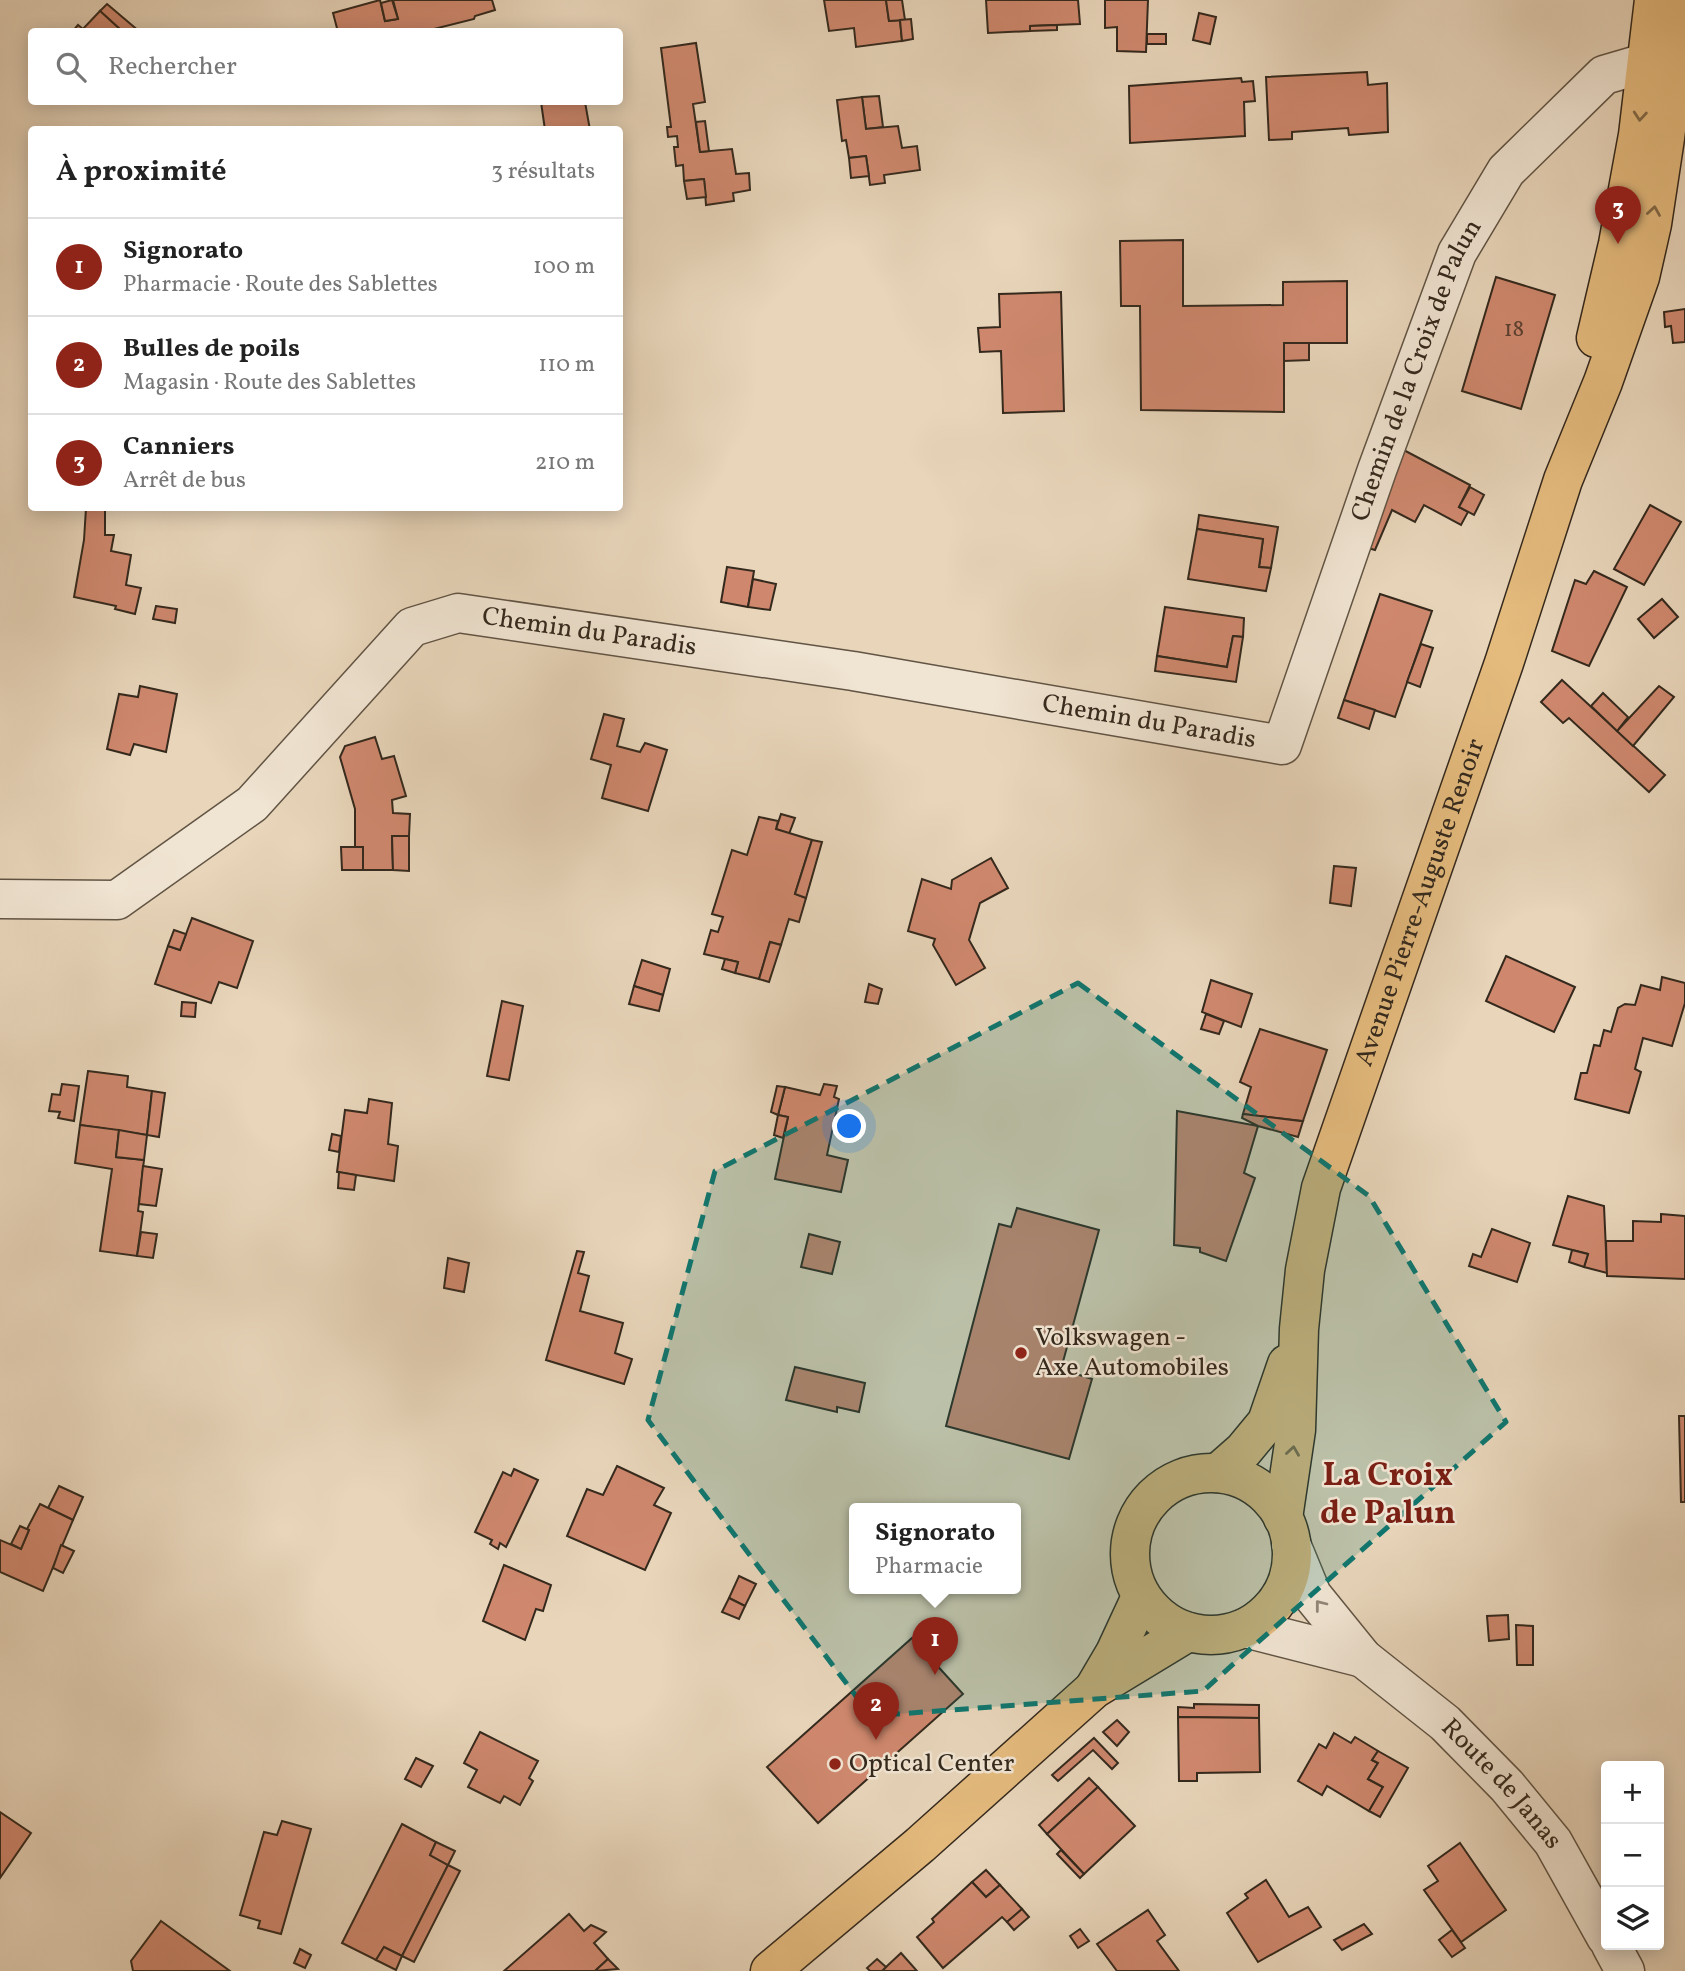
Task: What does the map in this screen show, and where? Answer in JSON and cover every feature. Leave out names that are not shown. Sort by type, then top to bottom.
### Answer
[{"type":"main road","name":"Avenue Pierre-Auguste Renoir","points":[[1563,480],[1618,244],[1638,135],[1645,63],[1675,10]]},
{"type":"main road","name":"Avenue Pierre-Auguste Renoir","points":[[1287,1531],[1296,1430],[1299,1329],[1306,1270],[1321,1188],[1504,663],[1563,480],[1603,382],[1640,277],[1652,224],[1665,138],[1675,10]]},
{"type":"main road","name":"Avenue Pierre-Auguste Renoir","points":[[1218,1473],[1267,1422],[1299,1329]]},
{"type":"main road","points":[[1218,1473],[1238,1478],[1256,1487],[1272,1501],[1287,1531],[1290,1570],[1282,1594],[1266,1614],[1245,1628],[1217,1635],[1188,1632],[1161,1619],[1141,1597],[1131,1570],[1130,1545],[1136,1522],[1149,1501],[1168,1485],[1184,1477],[1218,1473]]},
{"type":"main road","points":[[1094,1689],[1115,1653],[1141,1597]]},
{"type":"main road","points":[[770,1971],[920,1845],[1094,1689],[1188,1632]]},
{"type":"street","name":"Chemin de la Croix de Palun","points":[[1282,745],[1377,470],[1457,253],[1506,171],[1539,137],[1604,75],[1645,63]]},
{"type":"street","name":"Chemin du Paradis","points":[[0,899],[117,900],[252,804],[412,626],[458,613],[853,671],[1282,745]]},
{"type":"street","name":"Route de Janas","points":[[1287,1531],[1312,1595],[1363,1658],[1445,1723],[1507,1786],[1553,1842],[1601,1928]]},
{"type":"street","name":"Route de Janas","points":[[1245,1628],[1363,1658]]},
{"type":"street","points":[[1614,1950],[1625,1971]]},
{"type":"highlighted area","points":[[1078,983],[1369,1196],[1506,1422],[1203,1691],[871,1716],[648,1420],[715,1171]]},
{"type":"building","points":[[380,0],[385,21],[398,19],[393,0],[492,0],[495,10],[475,16],[474,19],[438,28],[337,28],[333,13]]},
{"type":"building","points":[[392,0],[398,19],[385,21],[381,3]]},
{"type":"building","points":[[824,0],[886,0],[889,21],[900,20],[902,41],[856,47],[854,28],[829,31]]},
{"type":"building","points":[[886,0],[902,0],[905,20],[889,21]]},
{"type":"building","points":[[986,0],[1078,0],[1080,24],[1030,26],[1030,31],[988,33]]},
{"type":"building","points":[[1105,0],[1148,0],[1146,52],[1117,51],[1117,27],[1105,28]]},
{"type":"building","points":[[107,4],[135,28],[119,28],[100,11]]},
{"type":"building","points":[[100,11],[119,28],[84,28]]},
{"type":"building","points":[[1199,13],[1216,17],[1210,44],[1193,40]]},
{"type":"building","points":[[911,19],[913,39],[902,41],[900,20]]},
{"type":"building","points":[[1057,25],[1057,30],[1030,31],[1030,26]]},
{"type":"building","points":[[1147,34],[1166,34],[1166,44],[1147,44]]},
{"type":"building","points":[[696,43],[705,102],[693,104],[700,152],[732,149],[736,174],[749,173],[750,190],[733,193],[734,201],[706,205],[704,179],[684,181],[683,165],[676,166],[674,147],[678,147],[677,136],[668,137],[667,127],[671,127],[661,48]]},
{"type":"building","points":[[1367,72],[1368,85],[1387,83],[1388,132],[1349,135],[1348,128],[1292,132],[1292,139],[1269,140],[1266,77]]},
{"type":"building","points":[[1241,78],[1242,82],[1253,81],[1255,101],[1244,102],[1245,136],[1130,143],[1129,86]]},
{"type":"building","points":[[879,96],[883,127],[866,129],[862,97]]},
{"type":"building","points":[[862,97],[866,129],[898,126],[902,148],[917,146],[920,170],[884,175],[885,183],[870,185],[866,156],[849,158],[846,140],[842,141],[837,100]]},
{"type":"building","points":[[541,105],[586,105],[589,126],[544,126]]},
{"type":"building","points":[[705,121],[709,151],[700,152],[696,122]]},
{"type":"building","points":[[866,156],[869,176],[851,178],[849,158]]},
{"type":"building","points":[[704,179],[706,197],[687,199],[684,181]]},
{"type":"building","points":[[1183,240],[1183,306],[1283,305],[1283,282],[1347,281],[1347,343],[1284,343],[1284,412],[1141,410],[1140,306],[1121,306],[1120,241]]},
{"type":"building","points":[[1496,277],[1555,295],[1521,409],[1462,391]]},
{"type":"building","points":[[1061,292],[1064,411],[1003,413],[1001,351],[980,352],[978,328],[1000,327],[999,294]]},
{"type":"building","points":[[1685,309],[1685,342],[1673,343],[1671,326],[1665,327],[1664,312]]},
{"type":"building","points":[[1284,343],[1309,343],[1309,360],[1284,361]]},
{"type":"building","points":[[1398,447],[1470,485],[1459,507],[1468,512],[1461,525],[1424,505],[1415,522],[1392,510],[1375,550],[1368,548]]},
{"type":"building","points":[[1470,487],[1484,495],[1474,515],[1459,507]]},
{"type":"building","points":[[1650,505],[1681,522],[1644,585],[1614,569]]},
{"type":"building","points":[[86,511],[105,511],[105,535],[114,535],[111,551],[131,555],[126,585],[141,588],[135,614],[115,609],[116,606],[74,597],[84,540]]},
{"type":"building","points":[[1199,515],[1278,527],[1271,568],[1259,567],[1263,539],[1197,529]]},
{"type":"building","points":[[1197,529],[1263,539],[1259,567],[1271,568],[1266,591],[1188,579]]},
{"type":"building","points":[[727,567],[754,571],[748,607],[721,602]]},
{"type":"building","points":[[1594,571],[1627,587],[1589,666],[1552,651],[1575,580],[1586,584]]},
{"type":"building","points":[[753,579],[776,584],[770,610],[748,607]]},
{"type":"building","points":[[1380,594],[1432,611],[1395,717],[1344,700]]},
{"type":"building","points":[[1662,599],[1678,617],[1654,638],[1638,619]]},
{"type":"building","points":[[156,606],[177,609],[175,623],[153,619]]},
{"type":"building","points":[[1165,607],[1244,618],[1243,637],[1233,636],[1227,667],[1157,656]]},
{"type":"building","points":[[1233,636],[1243,637],[1236,682],[1155,671],[1157,656],[1227,667]]},
{"type":"building","points":[[1421,644],[1433,648],[1420,687],[1407,682]]},
{"type":"building","points":[[1562,680],[1665,775],[1649,792],[1569,718],[1563,723],[1541,702]]},
{"type":"building","points":[[140,686],[177,694],[166,752],[134,744],[130,755],[107,749],[119,694],[138,697]]},
{"type":"building","points":[[1659,686],[1674,697],[1633,746],[1617,731]]},
{"type":"building","points":[[1603,693],[1628,717],[1617,731],[1591,706]]},
{"type":"building","points":[[1344,700],[1375,710],[1369,729],[1338,718]]},
{"type":"building","points":[[604,714],[624,719],[617,746],[640,752],[645,743],[667,750],[648,811],[602,798],[611,765],[591,759]]},
{"type":"building","points":[[375,737],[382,759],[394,756],[406,796],[392,800],[393,813],[410,814],[409,836],[392,836],[393,870],[363,870],[363,847],[355,847],[355,809],[340,757],[345,746]]},
{"type":"building","points":[[781,814],[795,818],[789,834],[776,829]]},
{"type":"building","points":[[759,817],[778,821],[776,829],[812,840],[795,894],[806,898],[799,922],[789,919],[781,945],[770,942],[759,979],[735,973],[738,962],[704,954],[711,930],[718,932],[723,917],[712,914],[732,850],[747,855]]},
{"type":"building","points":[[392,836],[409,836],[409,871],[393,870]]},
{"type":"building","points":[[812,840],[822,842],[806,898],[795,894]]},
{"type":"building","points":[[341,847],[363,847],[363,870],[342,870]]},
{"type":"building","points":[[991,858],[1008,888],[980,903],[969,940],[985,968],[956,985],[933,945],[935,939],[908,931],[922,879],[951,889],[952,880]]},
{"type":"building","points":[[1334,866],[1356,868],[1351,906],[1330,903]]},
{"type":"building","points":[[192,918],[253,941],[237,988],[219,982],[211,1003],[155,984],[168,946],[180,950]]},
{"type":"building","points":[[174,930],[186,934],[180,950],[168,946]]},
{"type":"building","points":[[770,942],[781,945],[769,982],[759,979]]},
{"type":"building","points":[[1506,956],[1575,987],[1554,1032],[1486,1001]]},
{"type":"building","points":[[725,959],[738,962],[735,973],[722,969]]},
{"type":"building","points":[[642,960],[670,969],[663,995],[634,986]]},
{"type":"building","points":[[1662,977],[1685,983],[1685,1003],[1672,1046],[1643,1038],[1635,1069],[1641,1072],[1629,1113],[1575,1099],[1581,1073],[1587,1073],[1594,1045],[1600,1046],[1604,1030],[1611,1032],[1618,1008],[1625,1004],[1635,1005],[1641,985],[1660,990]]},
{"type":"building","points":[[1211,980],[1252,994],[1241,1027],[1202,1012]]},
{"type":"building","points":[[869,984],[882,989],[878,1004],[865,1002]]},
{"type":"building","points":[[634,986],[663,995],[659,1011],[629,1004]]},
{"type":"building","points":[[502,1001],[523,1006],[509,1080],[487,1076]]},
{"type":"building","points":[[182,1002],[196,1003],[195,1017],[181,1016]]},
{"type":"building","points":[[1206,1014],[1224,1021],[1219,1034],[1201,1029]]},
{"type":"building","points":[[1260,1029],[1327,1050],[1303,1121],[1243,1114],[1251,1087],[1240,1082]]},
{"type":"building","points":[[88,1071],[128,1076],[127,1087],[152,1091],[147,1135],[80,1125]]},
{"type":"building","points":[[62,1084],[79,1086],[74,1121],[58,1118],[60,1112],[49,1111],[52,1094],[60,1095]]},
{"type":"building","points":[[824,1084],[837,1086],[834,1097],[839,1099],[827,1155],[848,1160],[841,1192],[775,1179],[788,1117],[778,1115],[785,1087],[820,1095]]},
{"type":"building","points":[[777,1086],[785,1087],[778,1115],[771,1112]]},
{"type":"building","points":[[152,1091],[165,1093],[159,1137],[147,1135]]},
{"type":"building","points":[[369,1099],[392,1103],[388,1144],[398,1146],[394,1181],[337,1172],[345,1110],[367,1113]]},
{"type":"building","points":[[1177,1111],[1258,1126],[1244,1173],[1255,1178],[1226,1261],[1200,1252],[1200,1248],[1174,1245]]},
{"type":"building","points":[[1243,1114],[1303,1121],[1298,1137],[1258,1126],[1242,1118]]},
{"type":"building","points":[[778,1115],[788,1117],[783,1138],[774,1135]]},
{"type":"building","points":[[80,1125],[119,1130],[116,1157],[144,1160],[138,1211],[143,1212],[137,1256],[100,1251],[112,1169],[75,1163]]},
{"type":"building","points":[[119,1130],[147,1135],[144,1160],[116,1157]]},
{"type":"building","points":[[332,1134],[341,1136],[339,1152],[329,1150]]},
{"type":"building","points":[[143,1166],[162,1169],[156,1206],[139,1204]]},
{"type":"building","points":[[339,1172],[356,1175],[354,1190],[338,1188]]},
{"type":"building","points":[[1568,1196],[1604,1206],[1607,1273],[1584,1267],[1588,1254],[1553,1245]]},
{"type":"building","points":[[1017,1208],[1099,1230],[1061,1369],[1092,1379],[1069,1459],[946,1426],[999,1224],[1011,1227]]},
{"type":"building","points":[[1661,1214],[1685,1216],[1685,1279],[1607,1276],[1606,1241],[1633,1241],[1633,1221],[1661,1222]]},
{"type":"building","points":[[1492,1229],[1530,1243],[1517,1282],[1469,1266],[1473,1254],[1481,1257]]},
{"type":"building","points":[[141,1232],[157,1234],[153,1258],[137,1256]]},
{"type":"building","points":[[809,1234],[840,1242],[832,1274],[801,1267]]},
{"type":"building","points":[[1572,1250],[1588,1254],[1584,1267],[1569,1262]]},
{"type":"building","points":[[577,1251],[584,1252],[578,1273],[589,1276],[580,1311],[623,1323],[615,1353],[632,1359],[624,1384],[546,1360]]},
{"type":"building","points":[[448,1258],[469,1263],[464,1292],[444,1288]]},
{"type":"building","points":[[795,1367],[865,1383],[859,1412],[837,1407],[837,1412],[786,1400]]},
{"type":"building","points":[[1679,1416],[1685,1416],[1685,1502],[1681,1502]]},
{"type":"building","points":[[617,1466],[664,1488],[654,1505],[671,1513],[645,1570],[567,1536],[587,1489],[603,1495]]},
{"type":"building","points":[[514,1469],[538,1480],[506,1547],[500,1543],[498,1549],[490,1544],[492,1540],[475,1532],[503,1472],[511,1476]]},
{"type":"building","points":[[59,1486],[83,1497],[73,1520],[48,1508]]},
{"type":"building","points":[[40,1504],[73,1520],[43,1591],[0,1572],[0,1540],[21,1549],[29,1530],[27,1529]]},
{"type":"building","points":[[20,1526],[29,1530],[21,1549],[11,1544]]},
{"type":"building","points":[[61,1545],[74,1551],[63,1573],[53,1568]]},
{"type":"building","points":[[504,1565],[551,1585],[543,1611],[536,1609],[525,1640],[483,1621]]},
{"type":"building","points":[[739,1576],[756,1584],[745,1606],[729,1598]]},
{"type":"building","points":[[729,1598],[745,1606],[739,1619],[722,1612]]},
{"type":"building","points":[[1508,1615],[1509,1639],[1489,1641],[1487,1616]]},
{"type":"building","points":[[1516,1625],[1533,1626],[1533,1665],[1517,1665]]},
{"type":"building","points":[[912,1638],[963,1694],[818,1823],[767,1767]]},
{"type":"building","points":[[1194,1704],[1259,1705],[1259,1718],[1178,1717],[1178,1707],[1194,1708]]},
{"type":"building","points":[[1178,1717],[1259,1718],[1260,1772],[1197,1773],[1197,1781],[1179,1781]]},
{"type":"building","points":[[1117,1720],[1129,1732],[1117,1746],[1103,1732]]},
{"type":"building","points":[[480,1732],[538,1761],[529,1778],[533,1781],[520,1805],[504,1796],[500,1803],[468,1787],[477,1770],[464,1763]]},
{"type":"building","points":[[1334,1733],[1351,1743],[1355,1737],[1378,1751],[1372,1760],[1378,1763],[1368,1779],[1383,1787],[1369,1811],[1327,1786],[1322,1795],[1298,1781],[1319,1744],[1326,1748]]},
{"type":"building","points":[[1094,1738],[1118,1763],[1112,1769],[1093,1750],[1058,1781],[1052,1775]]},
{"type":"building","points":[[1378,1751],[1408,1768],[1380,1817],[1369,1811],[1383,1787],[1368,1779],[1378,1763],[1372,1760]]},
{"type":"building","points":[[416,1758],[433,1766],[421,1787],[405,1779]]},
{"type":"building","points":[[1089,1778],[1098,1787],[1047,1834],[1039,1825]]},
{"type":"building","points":[[1098,1787],[1135,1826],[1084,1874],[1047,1834]]},
{"type":"building","points":[[0,1812],[31,1833],[0,1878]]},
{"type":"building","points":[[282,1821],[311,1829],[281,1934],[258,1928],[260,1921],[240,1915],[264,1832],[277,1835]]},
{"type":"building","points":[[402,1824],[436,1842],[430,1855],[448,1865],[402,1956],[384,1947],[376,1960],[342,1943]]},
{"type":"building","points":[[436,1842],[455,1851],[448,1865],[430,1855]]},
{"type":"building","points":[[1460,1843],[1506,1910],[1461,1942],[1424,1890],[1438,1881],[1428,1866]]},
{"type":"building","points":[[1061,1850],[1084,1874],[1080,1878],[1057,1854]]},
{"type":"building","points":[[448,1865],[460,1871],[414,1962],[402,1956]]},
{"type":"building","points":[[986,1870],[1000,1885],[986,1897],[972,1882]]},
{"type":"building","points":[[1266,1880],[1289,1917],[1308,1907],[1321,1927],[1258,1962],[1227,1913],[1248,1898],[1245,1894]]},
{"type":"building","points":[[972,1882],[986,1897],[1000,1885],[1022,1909],[1007,1922],[1002,1917],[943,1968],[917,1937],[934,1922],[932,1919]]},
{"type":"building","points":[[1022,1909],[1029,1917],[1014,1930],[1007,1922]]},
{"type":"building","points":[[1148,1910],[1165,1935],[1157,1941],[1179,1971],[1117,1971],[1097,1944]]},
{"type":"building","points":[[569,1914],[584,1931],[591,1925],[606,1932],[594,1943],[608,1959],[595,1971],[504,1971]]},
{"type":"building","points":[[161,1921],[230,1971],[133,1971],[131,1961]]},
{"type":"building","points":[[1364,1924],[1372,1934],[1342,1950],[1334,1940]]},
{"type":"building","points":[[1080,1929],[1089,1941],[1078,1948],[1070,1936]]},
{"type":"building","points":[[1452,1930],[1465,1948],[1452,1957],[1439,1940]]},
{"type":"building","points":[[384,1947],[402,1956],[396,1970],[376,1960]]},
{"type":"building","points":[[300,1949],[311,1955],[305,1968],[294,1963]]},
{"type":"building","points":[[901,1953],[917,1971],[882,1971],[886,1967]]},
{"type":"building","points":[[608,1959],[618,1969],[595,1971]]},
{"type":"building","points":[[877,1959],[886,1967],[882,1971],[870,1971],[867,1968]]},
{"type":"place","name":"Canniers","points":[[1618,244]]},
{"type":"place","name":"Volkswagen - Axe Automobiles","points":[[1021,1353]]},
{"type":"place","name":"Signorato","points":[[935,1675]]},
{"type":"place","name":"Bulles de poils","points":[[876,1740]]},
{"type":"place","name":"Optical Center","points":[[835,1764]]},
{"type":"district","name":"La Croix de Palun","points":[[1388,1496]]}]
